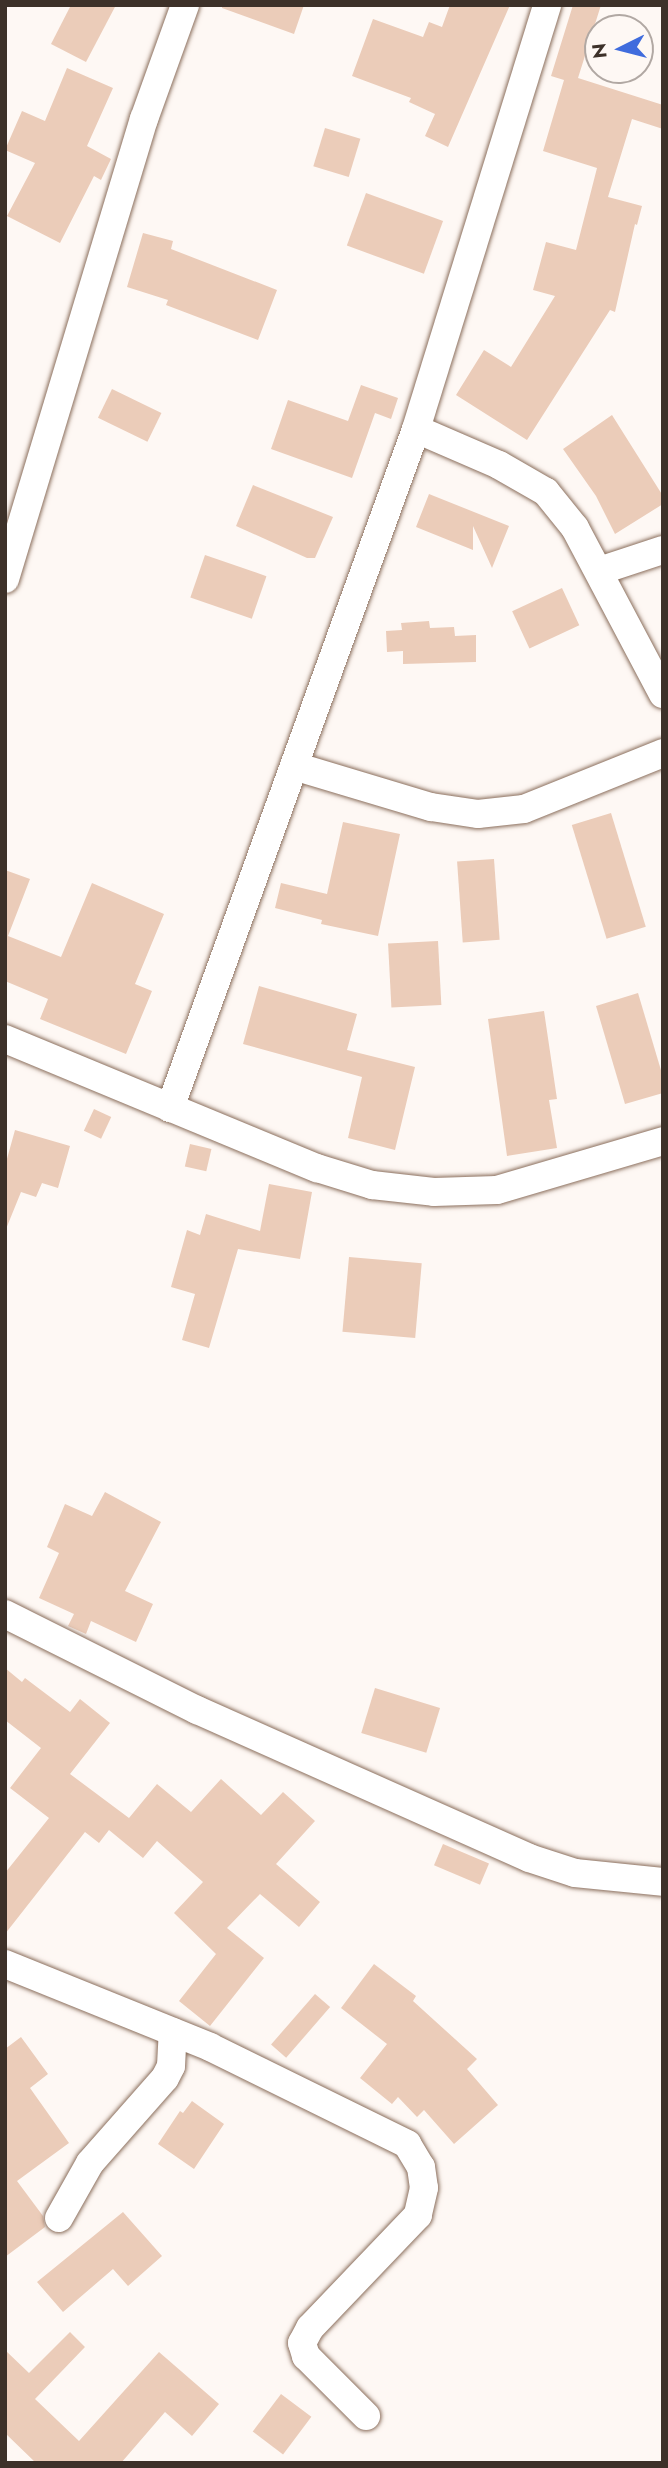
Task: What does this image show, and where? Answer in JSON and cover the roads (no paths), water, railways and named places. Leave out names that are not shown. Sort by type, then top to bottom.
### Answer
[{"type":"street","points":[[5,579],[144,118],[186,5]]},
{"type":"street","points":[[170,1108],[416,429],[547,5]]},
{"type":"street","points":[[416,429],[499,464],[546,492],[575,528],[663,694]]},
{"type":"street","points":[[599,571],[663,550]]},
{"type":"street","points":[[294,766],[431,807],[478,814],[524,809],[663,752]]},
{"type":"street","points":[[5,1039],[317,1168],[372,1185],[434,1192],[497,1190],[663,1141]]},
{"type":"street","points":[[5,1614],[197,1710],[528,1858],[575,1873],[663,1882]]},
{"type":"street","points":[[5,1964],[173,2032],[407,2144],[421,2168],[424,2188],[418,2215],[310,2328],[302,2343],[306,2356],[366,2416]]},
{"type":"street","points":[[59,2218],[90,2163],[165,2078],[171,2066],[173,2032]]}]
